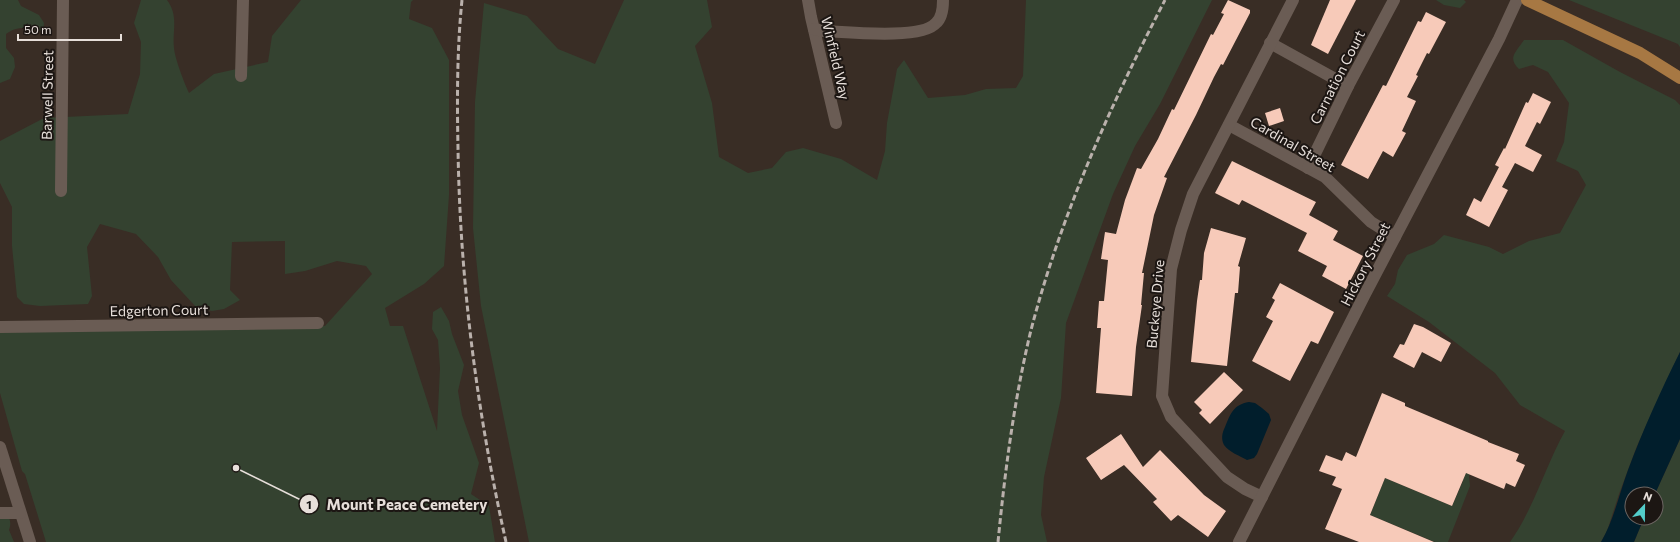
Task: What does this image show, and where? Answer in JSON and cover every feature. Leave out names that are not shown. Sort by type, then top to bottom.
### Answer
[{"type":"main road","points":[[1527,0],[1640,52],[1680,78]]},
{"type":"street","name":"Barwell Street","points":[[61,191],[64,0]]},
{"type":"street","points":[[241,76],[243,0]]},
{"type":"street","name":"Winfield Way","points":[[808,0],[836,123]]},
{"type":"street","points":[[814,28],[824,32],[905,34],[925,30],[936,24],[941,14],[943,0]]},
{"type":"street","name":"Buckeye Drive","points":[[1262,497],[1244,489],[1227,477],[1171,417],[1162,396],[1172,262],[1193,194],[1230,125],[1270,42],[1293,0]]},
{"type":"street","name":"Carnation Court","points":[[1308,168],[1348,86],[1394,0]]},
{"type":"street","name":"Hickory Street","points":[[1239,542],[1395,237],[1499,39],[1517,0]]},
{"type":"street","points":[[1270,42],[1348,86]]},
{"type":"street","name":"Cardinal Street","points":[[1230,125],[1325,178],[1371,222],[1395,237]]},
{"type":"street","name":"Edgerton Court","points":[[0,327],[318,324]]},
{"type":"street","points":[[0,447],[30,542]]},
{"type":"street","points":[[0,513],[20,513]]},
{"type":"green space","points":[[0,0],[18,0],[21,6],[39,15],[44,23],[43,31],[19,28],[6,34],[6,48],[14,58],[15,67],[10,79],[0,83]]},
{"type":"green space","points":[[141,0],[167,0],[171,6],[174,18],[175,53],[189,93],[214,74],[268,62],[272,36],[301,0],[413,0],[411,2],[409,19],[432,28],[449,60],[449,195],[444,266],[424,284],[385,308],[390,326],[403,326],[437,431],[440,368],[438,340],[432,329],[433,312],[441,307],[449,321],[452,334],[464,365],[458,391],[462,415],[479,463],[471,494],[489,506],[495,542],[46,542],[25,474],[22,471],[0,393],[0,329],[325,326],[372,274],[366,266],[337,261],[305,271],[285,274],[285,241],[232,242],[230,290],[240,300],[224,309],[212,311],[196,307],[171,280],[158,257],[136,234],[100,224],[87,247],[92,296],[88,304],[40,306],[24,304],[17,297],[12,246],[12,207],[0,183],[0,141],[44,118],[128,114],[140,74],[141,42],[134,23]]},
{"type":"green space","points":[[624,0],[707,0],[712,27],[695,46],[712,103],[719,157],[748,173],[772,168],[786,152],[803,148],[841,159],[877,180],[885,151],[887,123],[897,69],[904,60],[928,98],[965,95],[986,89],[1016,88],[1023,76],[1026,0],[1212,0],[1160,104],[1135,146],[1113,194],[1066,323],[1061,398],[1044,477],[1041,515],[1047,542],[529,542],[481,306],[473,228],[475,102],[484,3],[527,16],[558,49],[595,64]]},
{"type":"green space","points":[[1436,0],[1464,0],[1466,2],[1460,8],[1444,5]]},
{"type":"green space","points":[[1569,0],[1680,0],[1680,47],[1678,44]]},
{"type":"green space","points":[[1524,40],[1563,40],[1620,72],[1675,100],[1680,105],[1680,352],[1637,446],[1607,531],[1601,542],[1510,542],[1533,501],[1565,431],[1520,405],[1495,373],[1429,322],[1387,296],[1395,284],[1398,270],[1407,255],[1434,244],[1444,235],[1489,247],[1503,254],[1529,241],[1560,233],[1586,185],[1578,171],[1556,161],[1564,142],[1569,103],[1548,72],[1533,65],[1519,69],[1515,65],[1513,58],[1514,55]]},
{"type":"green space","points":[[1680,439],[1680,542],[1634,542],[1641,526],[1664,526],[1664,486],[1659,486]]},
{"type":"green space","points":[[1380,446],[1473,466],[1469,476],[1470,486],[1448,542],[1435,542],[1370,515],[1385,478],[1452,506],[1463,481]]},
{"type":"green space","points":[[0,507],[7,514],[10,520],[9,530],[14,542],[0,542]]},
{"type":"water","points":[[1680,352],[1680,439],[1659,486],[1624,486],[1624,526],[1641,526],[1634,542],[1601,542],[1606,534],[1628,470],[1659,395]]},
{"type":"water","points":[[1249,402],[1255,403],[1262,408],[1269,414],[1271,420],[1257,454],[1254,458],[1247,460],[1226,447],[1223,443],[1222,436],[1233,410],[1239,405]]},
{"type":"building","points":[[1228,0],[1250,10],[1250,13],[1223,65],[1221,64],[1214,77],[1164,177],[1167,178],[1154,215],[1142,273],[1144,273],[1142,305],[1136,347],[1132,396],[1096,393],[1101,328],[1097,328],[1099,301],[1104,301],[1108,260],[1101,259],[1105,232],[1116,234],[1125,200],[1137,168],[1141,169],[1158,139],[1172,109],[1174,110],[1211,34],[1213,35],[1224,14],[1221,13]]},
{"type":"building","points":[[1330,0],[1356,0],[1328,54],[1311,45]]},
{"type":"building","points":[[1426,12],[1446,22],[1429,54],[1427,53],[1416,75],[1418,76],[1407,97],[1416,101],[1402,131],[1406,133],[1393,157],[1383,151],[1368,179],[1341,165],[1383,85],[1386,86],[1418,21],[1421,22]]},
{"type":"building","points":[[1533,93],[1551,102],[1540,124],[1537,122],[1525,146],[1542,155],[1533,172],[1515,163],[1502,187],[1508,190],[1489,227],[1466,215],[1474,198],[1481,202],[1499,167],[1495,165],[1504,148],[1505,149],[1526,102],[1528,103]]},
{"type":"building","points":[[1280,108],[1284,121],[1269,126],[1265,113]]},
{"type":"building","points":[[1232,161],[1316,202],[1309,215],[1338,231],[1333,240],[1363,256],[1346,289],[1322,276],[1327,266],[1298,251],[1307,233],[1242,200],[1239,205],[1215,193]]},
{"type":"building","points":[[1211,228],[1246,238],[1238,266],[1240,267],[1238,293],[1235,293],[1227,366],[1191,362],[1197,301],[1200,280],[1202,280],[1204,253]]},
{"type":"building","points":[[1280,283],[1334,312],[1318,344],[1311,341],[1290,381],[1252,361],[1273,321],[1266,317],[1275,300],[1272,298]]},
{"type":"building","points":[[1414,324],[1423,327],[1451,343],[1441,362],[1422,352],[1414,368],[1393,357],[1400,344],[1404,345]]},
{"type":"building","points":[[1224,372],[1243,390],[1210,424],[1199,413],[1202,410],[1194,402]]},
{"type":"building","points":[[1382,393],[1405,403],[1405,406],[1519,454],[1516,461],[1525,465],[1515,487],[1506,483],[1504,489],[1466,473],[1452,506],[1385,478],[1370,515],[1434,542],[1359,542],[1325,529],[1342,489],[1332,485],[1336,477],[1319,471],[1326,455],[1342,461],[1346,452],[1356,457]]},
{"type":"building","points":[[1121,434],[1143,467],[1160,450],[1204,495],[1226,511],[1208,537],[1178,515],[1171,521],[1153,502],[1157,499],[1124,465],[1101,480],[1086,458]]},
{"type":"railway","points":[[462,0],[458,55],[459,198],[462,248],[466,297],[479,396],[506,542]]},
{"type":"railway","points":[[998,542],[1007,462],[1015,409],[1025,356],[1043,287],[1072,203],[1106,121],[1165,0]]},
{"type":"place","name":"Mount Peace Cemetery","points":[[236,468]]}]
